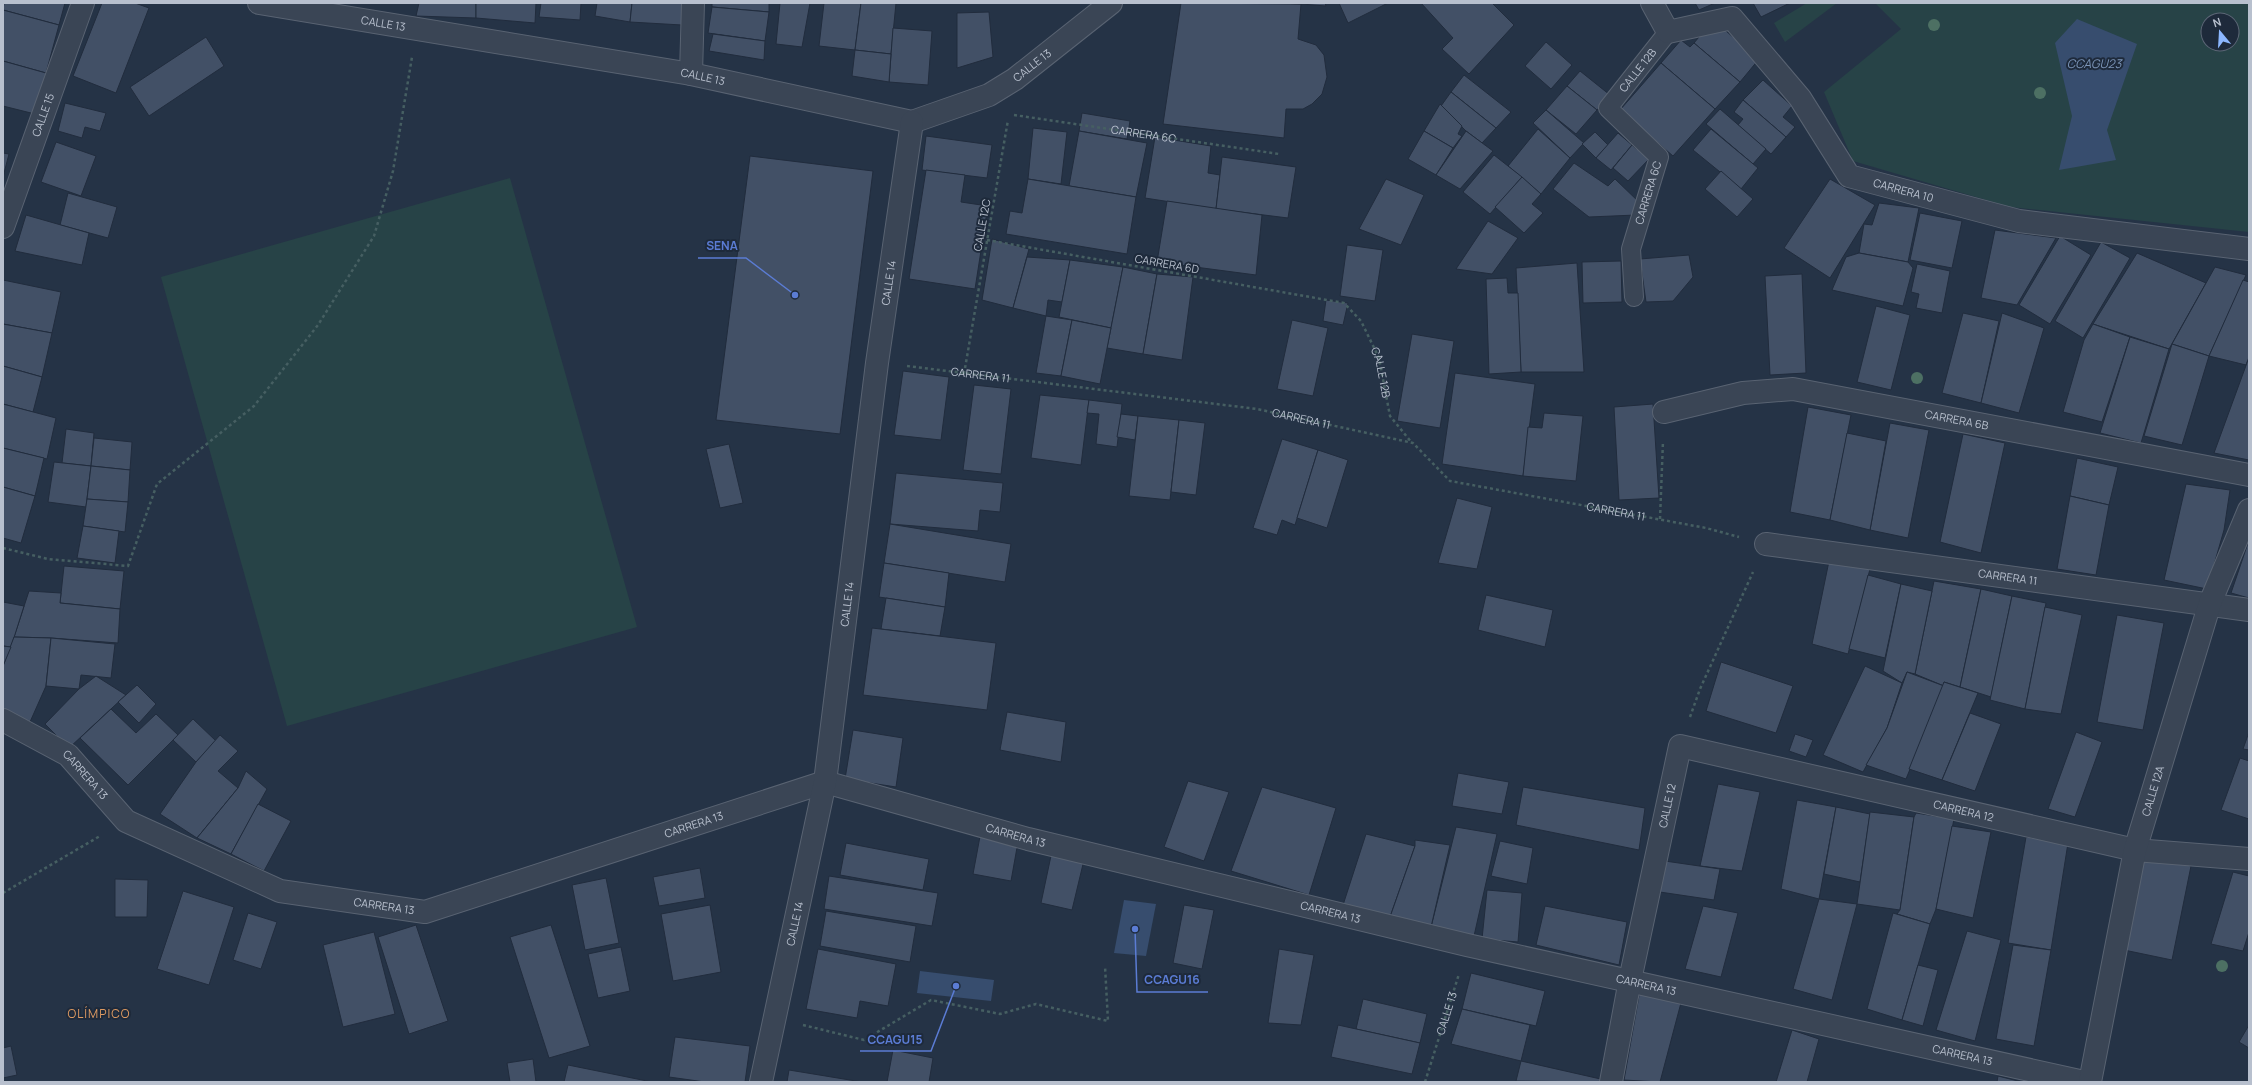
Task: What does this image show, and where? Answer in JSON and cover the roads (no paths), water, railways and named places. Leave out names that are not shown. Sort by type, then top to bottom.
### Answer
[{"type":"street","name":"CALLE 15","points":[[3,227],[83,3]]},
{"type":"street","name":"CALLE 13","points":[[259,3],[691,74],[912,122],[989,95],[1015,79],[1112,3]]},
{"type":"street","points":[[691,74],[693,3]]},
{"type":"street","points":[[1652,3],[1668,32]]},
{"type":"street","name":"CARRERA 10","points":[[1668,32],[1732,18],[1800,98],[1849,176],[2020,221],[2249,249]]},
{"type":"street","name":"CALLE 14","points":[[761,1082],[824,782],[877,363],[912,122]]},
{"type":"street","name":"CARRERA 6B","points":[[1664,412],[1743,393],[1793,389],[2249,475]]},
{"type":"street","name":"CALLE 12A","points":[[2090,1082],[2135,850],[2210,603],[2249,510]]},
{"type":"street","name":"CARRERA 11","points":[[1766,544],[2210,603],[2249,610]]},
{"type":"street","name":"CARRERA 13","points":[[3,720],[68,755],[126,821],[280,891],[425,912],[824,782],[1028,839],[1467,945],[2084,1082]]},
{"type":"street","name":"CARRERA 12","points":[[1680,746],[2135,850],[2249,859]]},
{"type":"street","name":"CALLE 12","points":[[1611,1082],[1630,980],[1680,746]]},
{"type":"lane","name":"CALLE 12B","points":[[1608,108],[1668,32]]},
{"type":"lane","name":"CARRERA 6C","points":[[1608,108],[1659,157],[1631,249],[1634,297]]},
{"type":"water","name":"CCAGU23","points":[[2077,19],[2137,44],[2107,130],[2116,160],[2059,170],[2072,116],[2055,43]]},
{"type":"water","points":[[1124,900],[1156,904],[1146,956],[1114,953]]},
{"type":"water","points":[[920,971],[994,980],[991,1001],[917,993]]},
{"type":"place","name":"SENA","points":[[795,295]]},
{"type":"place","name":"CCAGU16","points":[[1135,929]]},
{"type":"place","name":"CCAGU15","points":[[956,986]]},
{"type":"district","name":"OLÍMPICO","points":[[99,1014]]}]
